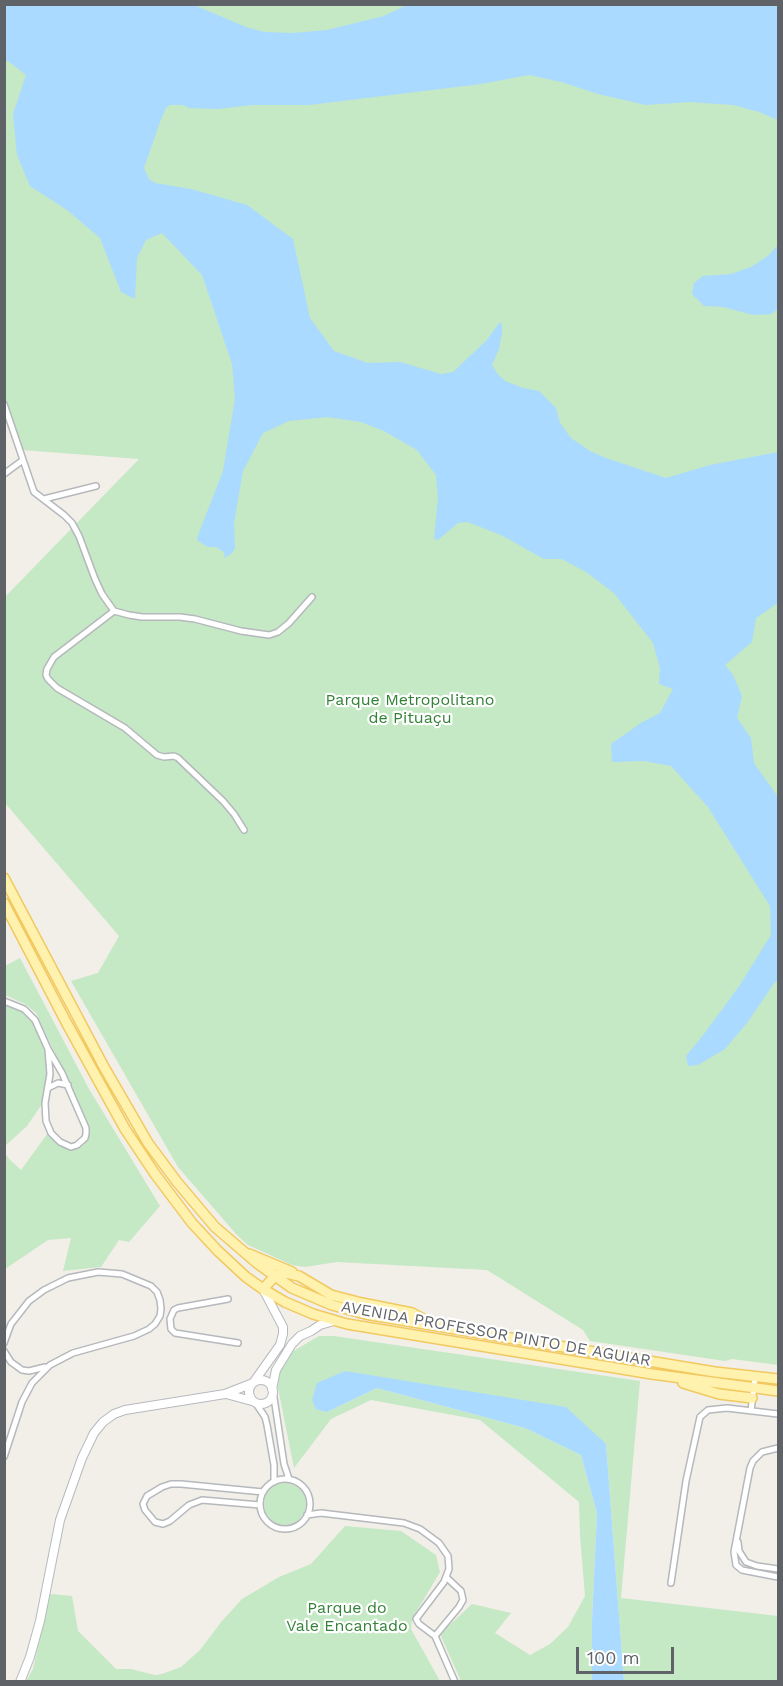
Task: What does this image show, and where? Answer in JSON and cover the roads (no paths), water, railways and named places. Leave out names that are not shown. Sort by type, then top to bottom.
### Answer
[{"type":"main road","name":"AVENIDA PROFESSOR PINTO DE AGUIAR","points":[[4,878],[141,1133],[215,1227],[275,1276],[305,1295],[365,1314],[654,1362],[778,1379]]},
{"type":"main road","name":"AVENIDA PROFESSOR PINTO DE AGUIAR","points":[[4,903],[125,1129],[165,1190],[204,1237],[230,1263],[263,1289],[303,1310],[334,1321],[752,1393],[778,1391]]},
{"type":"main road","points":[[241,1250],[299,1276],[331,1294],[344,1299],[412,1313],[436,1326]]},
{"type":"main road","points":[[299,1276],[284,1273],[275,1276],[263,1289],[287,1332],[300,1335]]},
{"type":"main road","points":[[225,1394],[259,1404],[267,1402],[273,1390],[276,1370],[287,1350],[300,1335],[334,1321]]},
{"type":"main road","points":[[254,1402],[249,1392],[280,1345],[284,1334],[283,1327]]},
{"type":"main road","points":[[652,1374],[719,1394],[740,1396],[752,1393]]},
{"type":"main road","points":[[20,1682],[40,1621],[53,1545],[60,1520],[93,1433],[114,1414],[125,1410],[225,1394],[263,1380],[269,1383],[273,1390]]},
{"type":"street","points":[[4,404],[34,492],[72,523],[102,594],[114,611],[142,617],[195,619],[241,631],[269,635],[289,624],[312,597]]},
{"type":"street","points":[[4,474],[23,460]]},
{"type":"street","points":[[44,499],[96,486]]},
{"type":"street","points":[[114,611],[54,657],[47,669],[48,680],[57,688],[125,728],[157,755],[178,758],[223,801],[244,830]]},
{"type":"street","points":[[4,1001],[17,1005],[35,1020],[68,1085],[86,1128],[82,1142],[72,1146],[60,1142],[48,1127],[45,1111],[50,1074],[48,1049]]},
{"type":"street","points":[[48,1088],[58,1083],[68,1085]]},
{"type":"street","points":[[4,1343],[11,1324],[29,1301],[44,1290],[68,1278],[83,1274],[110,1272],[122,1274],[146,1283],[157,1292],[160,1299],[160,1316],[156,1324],[144,1333],[73,1353],[50,1365],[29,1371],[22,1370],[11,1362],[4,1351]]},
{"type":"street","points":[[228,1299],[174,1310],[170,1319],[171,1329],[175,1334],[238,1343]]},
{"type":"street","points":[[160,1316],[170,1319]]},
{"type":"street","points":[[4,1457],[27,1391],[50,1365]]},
{"type":"street","points":[[751,1411],[754,1377]]},
{"type":"street","points":[[273,1390],[284,1464],[289,1479]]},
{"type":"street","points":[[738,1409],[740,1396]]},
{"type":"street","points":[[254,1402],[265,1417],[274,1465],[274,1482]]},
{"type":"street","points":[[671,1583],[686,1481],[700,1417],[708,1410],[727,1408],[778,1414]]},
{"type":"street","points":[[778,1448],[762,1452],[750,1468],[734,1552],[739,1568],[747,1572],[778,1577]]},
{"type":"street","points":[[309,1498],[310,1505],[307,1515],[300,1524],[294,1527],[279,1528],[267,1521],[260,1505],[263,1492],[274,1482],[289,1479],[302,1485],[321,1513]]},
{"type":"street","points":[[260,1505],[202,1500],[189,1505],[166,1523],[158,1524],[145,1510],[143,1503],[147,1496],[171,1484],[263,1492]]},
{"type":"street","points":[[307,1515],[321,1513],[404,1523],[420,1529],[439,1543],[449,1562],[446,1577],[416,1619],[435,1636],[455,1682]]},
{"type":"street","points":[[737,1540],[746,1562],[778,1569]]},
{"type":"street","points":[[435,1636],[463,1600],[461,1590],[446,1577]]},
{"type":"water","points":[[5,4],[194,5],[246,27],[264,32],[293,33],[327,30],[384,16],[407,5],[778,5],[778,120],[733,105],[690,102],[646,105],[529,75],[481,84],[309,105],[253,105],[217,109],[170,105],[166,108],[160,122],[144,168],[149,179],[155,183],[191,189],[247,205],[293,239],[310,318],[334,351],[368,363],[400,362],[441,374],[453,372],[486,341],[500,322],[502,333],[499,349],[492,365],[497,373],[505,381],[539,391],[556,408],[560,423],[571,438],[590,451],[666,478],[710,465],[778,452],[778,603],[756,618],[752,642],[725,665],[733,675],[742,696],[737,718],[751,738],[754,763],[778,797],[778,980],[725,1049],[698,1065],[688,1066],[686,1056],[740,985],[771,935],[770,906],[708,807],[671,766],[644,761],[612,762],[611,744],[660,713],[673,689],[659,684],[660,668],[653,643],[614,593],[586,572],[562,559],[544,559],[503,536],[468,522],[458,523],[438,540],[434,539],[438,497],[436,475],[417,450],[384,431],[361,422],[327,417],[289,421],[263,433],[243,471],[234,523],[235,548],[232,553],[225,558],[224,552],[198,541],[197,538],[223,471],[235,399],[232,364],[202,275],[162,233],[146,240],[137,258],[135,299],[121,292],[100,238],[67,210],[30,186],[17,155],[13,114],[26,75],[5,61]]},
{"type":"water","points":[[778,245],[778,309],[771,314],[753,315],[723,307],[704,306],[692,294],[694,283],[703,276],[731,274],[751,267],[769,255]]},
{"type":"water","points":[[345,1371],[566,1407],[606,1444],[624,1681],[592,1681],[597,1513],[581,1455],[525,1428],[377,1388],[327,1412],[316,1409],[312,1400],[317,1383]]},
{"type":"park label","name":"Parque Metropolitano de Pituaçu","points":[[410,709]]},
{"type":"park label","name":"Parque do Vale Encantado","points":[[347,1617]]}]
